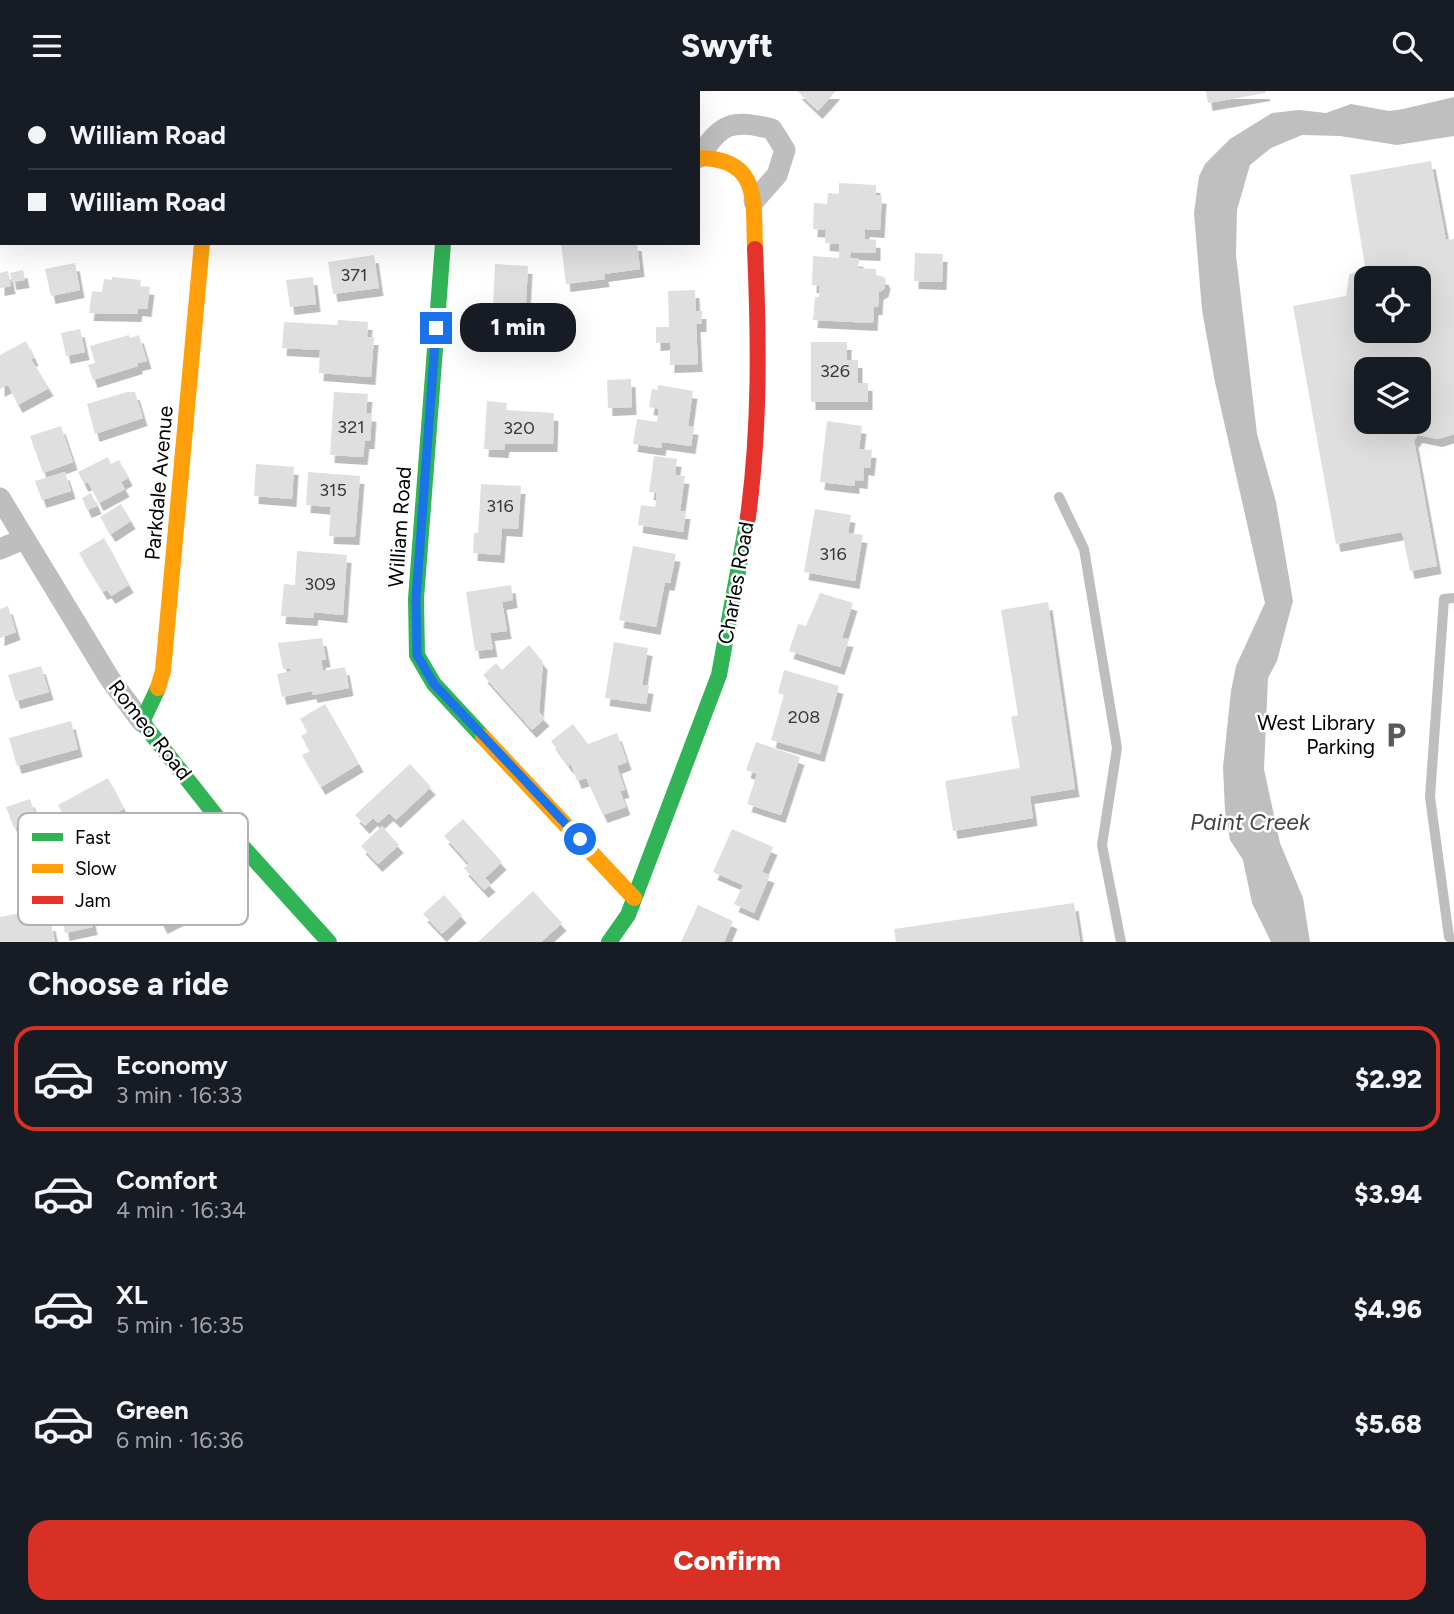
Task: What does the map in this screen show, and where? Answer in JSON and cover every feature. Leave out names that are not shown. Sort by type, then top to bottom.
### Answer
[{"type":"street","name":"Charles Road","points":[[700,155],[717,131],[743,123],[772,129],[785,150],[777,175],[754,201]]},
{"type":"street","name":"Charles Road","points":[[609,942],[628,915],[719,675],[744,553],[757,449],[759,352],[753,190],[746,174],[732,162],[700,158]]},
{"type":"street","name":"Parkdale Avenue","points":[[142,722],[155,697],[163,671],[202,245]]},
{"type":"street","name":"William Road","points":[[443,245],[416,599],[417,655],[434,684],[634,898]]},
{"type":"street","name":"Romeo Road","points":[[0,498],[110,679],[214,813]]},
{"type":"street","points":[[0,549],[24,539]]},
{"type":"street","name":"Romeo Road","points":[[248,853],[329,942]]},
{"type":"lane","points":[[1059,497],[1084,549],[1117,748],[1102,845],[1121,942]]},
{"type":"lane","points":[[1454,598],[1444,599],[1430,797],[1449,937],[1454,939]]},
{"type":"water","name":"Paint Creek","points":[[1454,97],[1454,136],[1397,145],[1340,136],[1302,135],[1271,148],[1250,165],[1237,210],[1236,255],[1257,434],[1276,502],[1293,601],[1277,661],[1268,678],[1264,769],[1280,843],[1303,898],[1310,942],[1271,942],[1252,903],[1243,860],[1230,840],[1225,811],[1223,767],[1231,691],[1236,666],[1265,603],[1215,382],[1202,310],[1194,213],[1199,176],[1205,164],[1230,139],[1272,113],[1299,110],[1326,113],[1351,104],[1389,111]]},
{"type":"building","points":[[797,91],[836,91],[818,111]]},
{"type":"building","points":[[1206,91],[1265,91],[1266,93],[1208,103]]},
{"type":"building","points":[[1431,161],[1446,240],[1454,239],[1454,434],[1438,439],[1418,435],[1414,440],[1437,566],[1410,571],[1402,532],[1336,544],[1293,306],[1346,296],[1349,275],[1354,272],[1354,343],[1431,343],[1431,266],[1365,266],[1350,175]]},
{"type":"building","points":[[839,183],[876,185],[876,195],[882,196],[880,230],[865,229],[865,239],[876,240],[876,253],[851,252],[850,258],[859,259],[858,268],[876,269],[876,275],[884,277],[886,281],[884,289],[879,292],[878,307],[874,307],[873,323],[813,320],[815,297],[819,297],[820,286],[812,285],[813,256],[839,258],[839,244],[825,243],[826,230],[813,229],[814,203],[827,204],[828,193],[839,194]]},
{"type":"building","points":[[561,245],[637,245],[640,269],[604,274],[605,279],[566,284]]},
{"type":"building","points":[[915,253],[943,254],[942,282],[914,281]]},
{"type":"building","points":[[374,255],[379,288],[333,294],[328,262]]},
{"type":"building","points":[[75,263],[80,290],[51,296],[45,269]]},
{"type":"building","points":[[495,264],[528,266],[526,303],[544,304],[542,333],[492,330]]},
{"type":"building","points":[[23,270],[25,280],[12,282],[10,273]]},
{"type":"building","points":[[8,271],[11,286],[0,288],[0,273]]},
{"type":"building","points":[[112,277],[141,280],[140,286],[150,287],[147,309],[138,308],[137,314],[89,313],[92,291],[102,292],[104,279],[112,280]]},
{"type":"building","points":[[313,277],[316,304],[290,307],[286,280]]},
{"type":"building","points":[[695,290],[696,311],[702,311],[702,324],[696,324],[698,364],[670,365],[670,342],[656,343],[656,327],[669,327],[668,291]]},
{"type":"building","points":[[338,320],[368,322],[367,337],[374,337],[371,377],[319,373],[320,350],[282,348],[284,322],[337,325]]},
{"type":"building","points":[[80,329],[85,352],[66,356],[61,333]]},
{"type":"building","points":[[129,335],[130,338],[139,335],[147,361],[93,380],[88,365],[95,363],[90,346]]},
{"type":"building","points":[[26,341],[34,358],[31,359],[49,388],[18,405],[8,385],[0,389],[0,355]]},
{"type":"building","points":[[811,342],[847,342],[847,360],[858,360],[858,383],[868,383],[868,402],[811,402]]},
{"type":"building","points":[[631,379],[632,407],[608,408],[607,380]]},
{"type":"building","points":[[658,385],[693,391],[688,426],[694,427],[691,446],[662,442],[661,448],[633,444],[637,419],[657,422],[659,409],[649,407],[652,389],[658,390]]},
{"type":"building","points":[[135,392],[143,418],[95,434],[87,404]]},
{"type":"building","points":[[334,392],[368,394],[366,413],[372,414],[370,441],[365,441],[363,457],[330,455]]},
{"type":"building","points":[[487,401],[507,403],[506,410],[554,413],[553,444],[505,444],[504,450],[484,449]]},
{"type":"building","points":[[827,421],[862,426],[859,449],[872,450],[870,468],[864,467],[863,481],[855,480],[855,486],[820,482]]},
{"type":"building","points":[[61,426],[73,462],[43,473],[30,436]]},
{"type":"building","points":[[654,456],[677,459],[675,475],[685,476],[680,511],[686,511],[683,532],[638,525],[641,505],[655,507],[657,493],[649,492]]},
{"type":"building","points":[[108,457],[111,464],[119,460],[128,478],[121,482],[125,489],[99,503],[88,482],[84,484],[78,472]]},
{"type":"building","points":[[256,464],[294,467],[292,499],[254,496]]},
{"type":"building","points":[[65,472],[71,491],[42,500],[35,481]]},
{"type":"building","points":[[308,472],[360,476],[355,537],[329,536],[331,507],[306,505]]},
{"type":"building","points":[[481,484],[521,486],[518,529],[502,528],[500,555],[473,553],[474,533],[478,533]]},
{"type":"building","points":[[91,493],[97,506],[87,510],[82,498]]},
{"type":"building","points":[[121,504],[131,521],[111,534],[100,517]]},
{"type":"building","points":[[815,509],[851,515],[848,533],[863,535],[855,581],[804,572]]},
{"type":"building","points":[[104,538],[129,585],[111,596],[107,590],[103,592],[79,553]]},
{"type":"building","points":[[633,546],[676,554],[670,583],[665,582],[656,627],[619,620]]},
{"type":"building","points":[[297,551],[347,555],[343,615],[314,612],[313,618],[281,616],[284,584],[295,585]]},
{"type":"building","points":[[511,585],[513,600],[502,602],[507,631],[490,633],[493,649],[475,651],[466,592]]},
{"type":"building","points":[[820,593],[853,603],[842,638],[849,639],[840,667],[789,651],[798,624],[806,626]]},
{"type":"building","points":[[1048,602],[1075,789],[1030,796],[1033,818],[953,831],[945,781],[1020,768],[1011,717],[1018,715],[1001,610]]},
{"type":"building","points":[[8,606],[16,632],[0,638],[0,609]]},
{"type":"building","points":[[322,638],[326,659],[321,660],[323,671],[345,667],[349,688],[313,695],[312,691],[282,697],[277,674],[291,671],[290,668],[283,669],[278,643]]},
{"type":"building","points":[[614,642],[648,648],[642,685],[649,686],[646,704],[605,698]]},
{"type":"building","points":[[529,645],[543,662],[539,712],[545,718],[532,730],[483,675],[496,663],[502,670]]},
{"type":"building","points":[[41,666],[49,692],[16,701],[8,675]]},
{"type":"building","points":[[784,670],[839,686],[820,754],[771,740],[784,695],[778,693]]},
{"type":"building","points":[[325,704],[359,764],[321,787],[302,755],[310,751],[301,736],[308,732],[300,719]]},
{"type":"building","points":[[71,721],[78,749],[17,766],[9,738]]},
{"type":"building","points":[[573,724],[588,744],[617,733],[627,762],[617,766],[625,790],[620,791],[626,807],[603,815],[586,778],[577,781],[571,764],[569,766],[551,741]]},
{"type":"building","points":[[756,742],[800,757],[781,815],[747,804],[757,774],[746,770]]},
{"type":"building","points":[[410,764],[431,787],[396,820],[389,813],[378,823],[373,818],[365,826],[355,815]]},
{"type":"building","points":[[108,778],[124,809],[116,813],[62,813],[58,805]]},
{"type":"building","points":[[30,799],[35,813],[18,813],[18,826],[14,828],[6,807]]},
{"type":"building","points":[[463,819],[502,862],[485,878],[491,884],[484,890],[464,868],[469,864],[444,836]]},
{"type":"building","points":[[382,826],[399,845],[378,864],[361,846]]},
{"type":"building","points":[[732,829],[773,847],[762,872],[770,875],[754,913],[734,904],[743,885],[713,872]]},
{"type":"building","points":[[533,891],[562,923],[541,942],[478,942]]},
{"type":"building","points":[[444,895],[462,915],[442,934],[423,914]]},
{"type":"building","points":[[1074,903],[1080,942],[896,942],[894,929]]},
{"type":"building","points":[[698,905],[733,921],[724,942],[681,942]]},
{"type":"building","points":[[18,914],[18,925],[51,925],[55,942],[0,942],[0,917]]},
{"type":"building","points":[[64,925],[93,925],[93,927],[65,933]]},
{"type":"traffic: fast","points":[[443,245],[416,599],[417,655],[434,684],[483,737]]},
{"type":"traffic: fast","points":[[609,942],[628,915],[719,675],[748,517]]},
{"type":"traffic: fast","points":[[158,688],[142,722],[214,813]]},
{"type":"traffic: fast","points":[[248,853],[329,942]]},
{"type":"traffic: slow","points":[[700,158],[733,165],[743,174],[753,199],[755,249]]},
{"type":"traffic: slow","points":[[158,688],[163,671],[202,245]]},
{"type":"traffic: slow","points":[[483,737],[634,898]]},
{"type":"traffic: jam","points":[[748,517],[758,383],[755,249]]},
{"type":"place","name":"West Library Parking","points":[[1396,735]]},
{"type":"route","points":[[436,328],[416,599],[417,655],[434,684],[580,839]]}]
